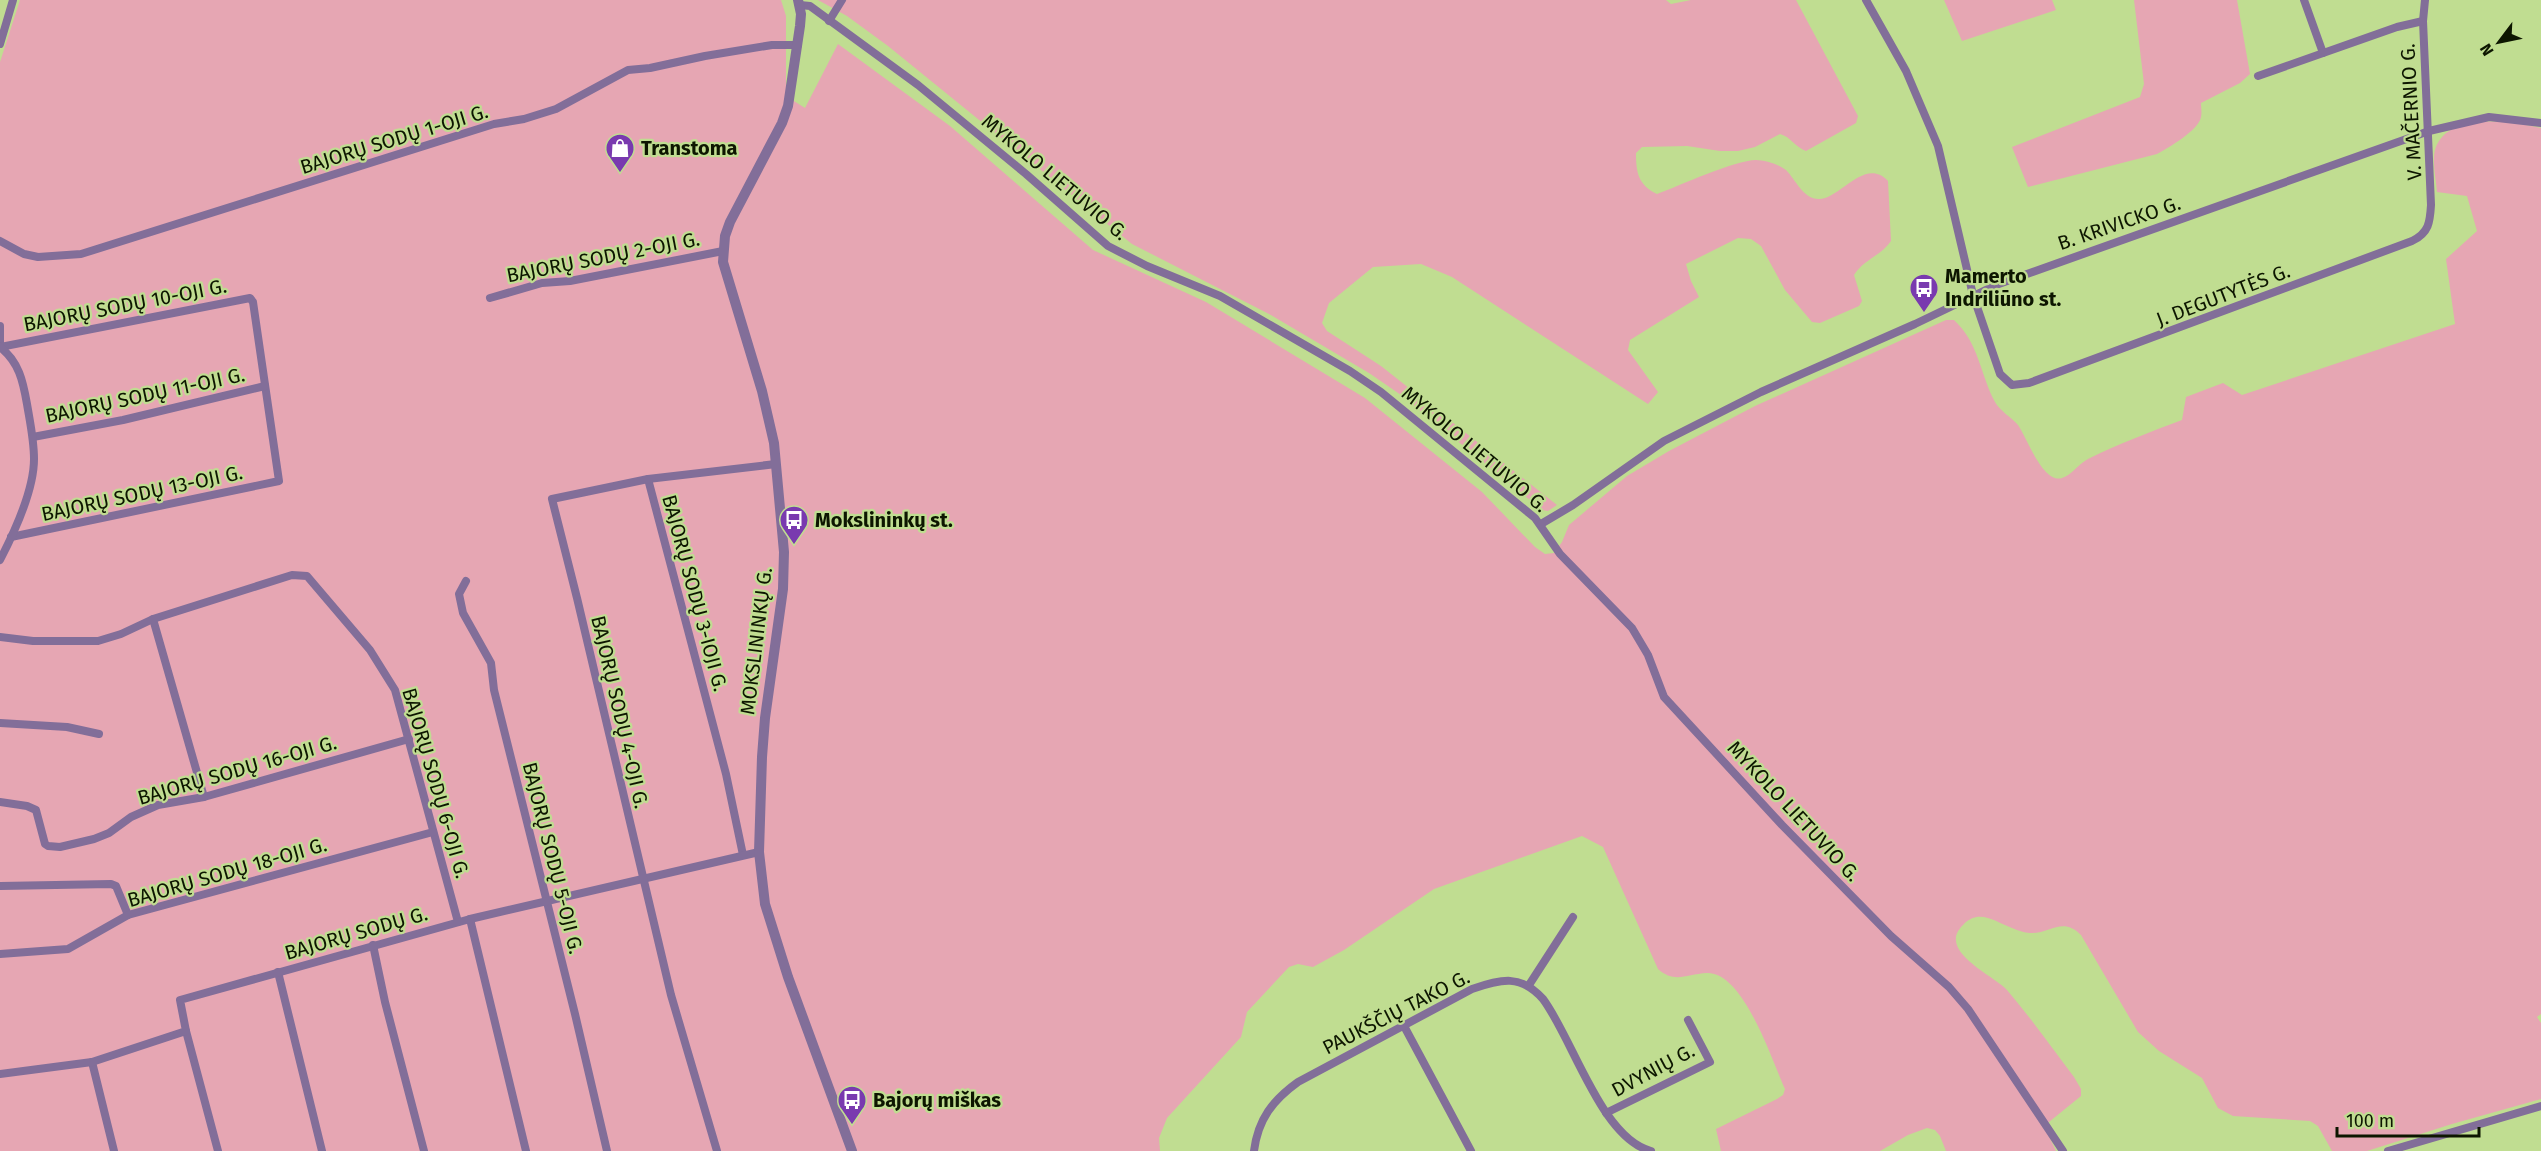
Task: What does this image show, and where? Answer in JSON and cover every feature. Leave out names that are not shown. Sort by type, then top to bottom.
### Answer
[{"type":"street","points":[[0,44],[13,0]]},
{"type":"street","points":[[829,21],[842,0]]},
{"type":"street","points":[[1866,0],[1911,81],[1938,146],[1973,295]]},
{"type":"street","points":[[2304,0],[2323,53]]},
{"type":"street","name":"V. MAČERNIO G.","points":[[2425,0],[2423,21],[2429,131],[2430,223]]},
{"type":"street","name":"MYKOLO LIETUVIO G.","points":[[799,2],[810,6],[918,86],[1026,174],[1108,246],[1139,262],[1220,296],[1350,371],[1407,412],[1541,524],[1560,554],[1632,628],[1648,655],[1664,697],[1782,825],[1891,936],[1949,987],[1968,1009],[2063,1151]]},
{"type":"street","name":"MOKSLININKŲ G.","points":[[799,2],[798,45],[788,106],[782,123],[730,222],[723,251],[727,278],[762,391],[776,464],[785,570],[765,718],[759,852],[770,924],[852,1151]]},
{"type":"street","points":[[2258,76],[2397,27],[2423,21]]},
{"type":"street","name":"BAJORŲ SODŲ 1-OJI G.","points":[[0,241],[24,254],[38,257],[81,254],[494,124],[542,115],[628,70],[662,66],[772,45],[798,45]]},
{"type":"street","name":"B. KRIVICKO G.","points":[[1541,524],[1573,505],[1664,441],[1761,392],[1915,324],[1973,295],[2058,261],[2429,131],[2489,117],[2541,123]]},
{"type":"street","name":"J. DEGUTYTĖS G.","points":[[1973,295],[2000,374],[2006,381],[2020,386],[2412,241],[2426,232],[2430,223]]},
{"type":"street","name":"BAJORŲ SODŲ 2-OJI G.","points":[[490,298],[542,283],[572,280],[723,251]]},
{"type":"street","name":"BAJORŲ SODŲ 10-OJI G.","points":[[0,347],[250,298],[253,302],[279,481]]},
{"type":"street","points":[[0,326],[0,347],[12,356],[18,368],[33,437],[34,461],[28,490],[0,560]]},
{"type":"street","name":"BAJORŲ SODŲ 11-OJI G.","points":[[33,437],[123,420],[265,386]]},
{"type":"street","name":"BAJORŲ SODŲ 4-OJI G.","points":[[717,1151],[671,995],[552,499],[648,479],[776,464]]},
{"type":"street","name":"BAJORŲ SODŲ 3-IOJI G.","points":[[648,479],[726,774],[743,855]]},
{"type":"street","name":"BAJORŲ SODŲ 13-OJI G.","points":[[11,537],[279,481]]},
{"type":"street","name":"BAJORŲ SODŲ 6-OJI G.","points":[[153,619],[292,575],[303,574],[311,579],[370,650],[395,690],[458,922]]},
{"type":"street","name":"BAJORŲ SODŲ 5-OJI G.","points":[[466,580],[459,594],[463,613],[491,663],[494,690],[576,1014],[607,1151]]},
{"type":"street","points":[[0,637],[33,641],[98,641],[121,634],[153,619],[204,797]]},
{"type":"street","points":[[0,723],[67,727],[99,735]]},
{"type":"street","name":"BAJORŲ SODŲ 16-OJI G.","points":[[0,802],[27,806],[36,810],[42,838],[45,844],[53,848],[109,833],[131,818],[158,805],[204,797],[409,739]]},
{"type":"street","name":"BAJORŲ SODŲ 18-OJI G.","points":[[0,954],[69,949],[128,915],[433,832]]},
{"type":"street","name":"BAJORŲ SODŲ G.","points":[[186,1031],[180,1000],[458,922],[759,852]]},
{"type":"street","points":[[0,886],[111,884],[116,886],[128,915]]},
{"type":"street","points":[[1572,916],[1529,985],[1550,1008],[1606,1113],[1633,1143],[1652,1151]]},
{"type":"street","points":[[470,919],[526,1151]]},
{"type":"street","points":[[374,945],[385,1002],[424,1151]]},
{"type":"street","points":[[278,972],[322,1151]]},
{"type":"street","name":"PAUKŠČIŲ TAKO G.","points":[[1254,1151],[1261,1122],[1274,1100],[1285,1091],[1464,993],[1489,983],[1511,980],[1529,985]]},
{"type":"street","name":"DVYNIŲ G.","points":[[1606,1113],[1710,1062],[1688,1020]]},
{"type":"street","points":[[1404,1026],[1471,1151]]},
{"type":"street","points":[[0,1074],[92,1062],[186,1031],[218,1151]]},
{"type":"street","points":[[92,1062],[114,1151]]},
{"type":"street","points":[[2388,1151],[2541,1106]]},
{"type":"shaded area","points":[[20,0],[781,0],[786,16],[786,96],[805,108],[838,44],[950,126],[1093,250],[1206,302],[1365,398],[1482,492],[1535,547],[1545,554],[1554,553],[1562,542],[1569,525],[1627,476],[1669,451],[1755,406],[1946,320],[1954,320],[1969,339],[1995,402],[2018,425],[2036,459],[2048,474],[2055,478],[2066,477],[2084,461],[2134,438],[2182,420],[2186,397],[2223,383],[2242,395],[2455,324],[2446,259],[2477,231],[2467,196],[2437,192],[2435,150],[2442,138],[2452,129],[2466,124],[2498,122],[2541,128],[2541,1014],[2537,1017],[2541,1023],[2541,1099],[2367,1151],[2332,1151],[2318,1126],[2310,1121],[2233,1116],[2218,1108],[2202,1078],[2159,1051],[2138,1032],[2081,935],[2074,930],[2062,926],[2037,933],[2028,933],[1987,918],[1975,917],[1963,925],[1957,935],[1957,944],[1961,953],[2007,990],[2081,1089],[2081,1096],[2044,1126],[2056,1151],[1946,1151],[1940,1136],[1935,1130],[1927,1128],[1908,1135],[1880,1151],[1721,1151],[1716,1129],[1783,1095],[1785,1089],[1764,1040],[1745,1002],[1733,987],[1720,977],[1707,973],[1675,977],[1664,974],[1658,969],[1603,847],[1582,836],[1434,889],[1344,950],[1313,967],[1298,964],[1289,967],[1247,1012],[1241,1037],[1167,1118],[1159,1138],[1160,1151],[0,1151],[0,62]]},
{"type":"shaded area","points":[[818,0],[1666,0],[1671,4],[1691,0],[1796,0],[1858,116],[1856,123],[1806,151],[1780,134],[1755,147],[1738,151],[1687,146],[1642,147],[1636,153],[1639,177],[1657,194],[1735,164],[1760,160],[1783,168],[1808,196],[1819,199],[1835,193],[1862,176],[1870,173],[1879,175],[1888,181],[1891,241],[1883,250],[1862,265],[1854,275],[1862,301],[1859,306],[1820,323],[1812,322],[1785,290],[1761,246],[1751,239],[1738,238],[1686,264],[1699,297],[1630,340],[1628,350],[1658,392],[1648,404],[1452,277],[1421,264],[1373,267],[1329,303],[1322,323],[1327,331],[1381,366],[1557,505],[1548,511],[1542,510],[1401,395],[1369,373],[1269,314],[1132,244],[888,46],[847,16]]},
{"type":"shaded area","points":[[1944,0],[2052,0],[2056,10],[1962,41]]},
{"type":"shaded area","points":[[2134,0],[2237,0],[2250,74],[2240,83],[2201,103],[2201,117],[2195,127],[2157,154],[2028,187],[2012,147],[2140,97],[2144,84]]},
{"type":"place","name":"Transtoma","points":[[620,174]]},
{"type":"place","name":"Mamerto Indriliūno st.","points":[[1924,314]]},
{"type":"place","name":"Mokslininkų st.","points":[[794,546]]},
{"type":"place","name":"Bajorų miškas","points":[[852,1126]]}]
